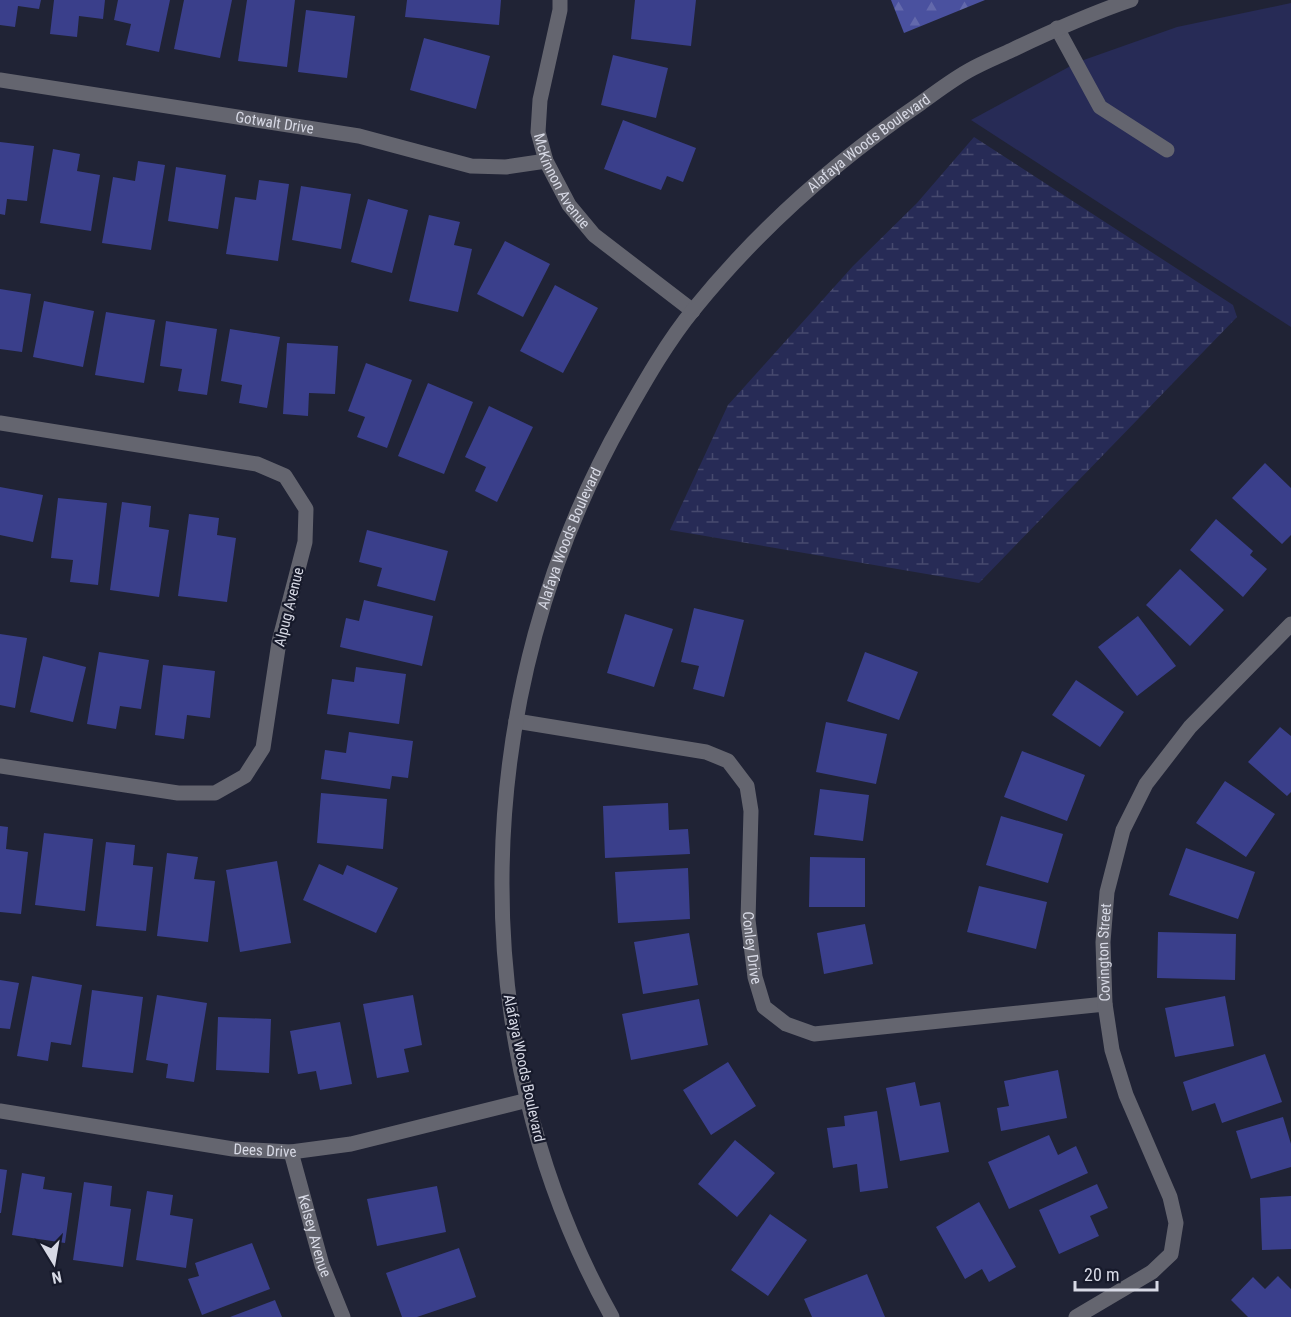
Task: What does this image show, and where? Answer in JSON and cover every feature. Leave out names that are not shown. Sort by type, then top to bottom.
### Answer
[{"type":"street","name":"McKinnon Avenue","points":[[560,0],[560,10],[540,100],[538,132],[546,160],[569,205],[594,235],[693,310]]},
{"type":"street","name":"Alafaya Woods Boulevard","points":[[612,1317],[594,1286],[568,1227],[547,1170],[528,1100],[512,1023],[504,954],[502,837],[508,771],[516,721],[536,630],[559,560],[584,497],[611,442],[646,380],[693,310],[745,252],[815,184],[882,130],[967,71],[1083,16],[1131,0]]},
{"type":"street","points":[[1057,28],[1100,107],[1167,150]]},
{"type":"street","name":"Gotwalt Drive","points":[[0,80],[359,135],[471,166],[506,167],[546,160]]},
{"type":"street","name":"Alpug Avenue","points":[[0,423],[257,464],[285,476],[306,509],[305,542],[279,642],[263,748],[245,777],[215,794],[178,793],[0,766]]},
{"type":"street","name":"Covington Street","points":[[1076,1317],[1152,1272],[1171,1254],[1176,1223],[1170,1197],[1126,1095],[1112,1050],[1105,1004],[1103,942],[1107,892],[1123,830],[1146,784],[1190,727],[1291,624]]},
{"type":"street","name":"Conley Drive","points":[[516,721],[706,752],[728,761],[747,786],[751,811],[748,920],[755,977],[764,1007],[786,1024],[814,1034],[1105,1004]]},
{"type":"street","name":"Dees Drive","points":[[0,1111],[232,1149],[291,1152],[351,1144],[528,1100]]},
{"type":"street","name":"Kelsey Avenue","points":[[291,1152],[322,1265],[343,1317]]},
{"type":"green space","points":[[891,0],[985,0],[904,33]]},
{"type":"green space","points":[[1291,3],[1291,327],[971,120],[1078,62],[1177,27]]},
{"type":"green space","points":[[974,137],[1233,305],[1237,317],[979,583],[670,530],[728,405],[853,266],[917,203]]},
{"type":"building","points":[[0,0],[41,0],[39,9],[18,6],[15,27],[0,25]]},
{"type":"building","points":[[54,0],[105,0],[103,19],[79,16],[77,37],[50,34]]},
{"type":"building","points":[[118,0],[170,0],[159,52],[126,45],[131,24],[114,20]]},
{"type":"building","points":[[184,0],[232,0],[220,58],[174,49]]},
{"type":"building","points":[[247,0],[295,0],[287,67],[238,61]]},
{"type":"building","points":[[407,0],[501,0],[499,25],[405,17]]},
{"type":"building","points":[[635,0],[696,0],[691,46],[631,39]]},
{"type":"building","points":[[306,10],[355,16],[347,78],[298,72]]},
{"type":"building","points":[[424,38],[490,56],[476,109],[410,90]]},
{"type":"building","points":[[613,55],[668,68],[656,118],[601,105]]},
{"type":"building","points":[[623,120],[696,148],[683,182],[667,176],[661,190],[604,169]]},
{"type":"building","points":[[0,142],[34,146],[27,201],[7,199],[5,215],[0,214]]},
{"type":"building","points":[[53,149],[80,154],[77,171],[100,175],[91,231],[40,223]]},
{"type":"building","points":[[138,161],[165,165],[151,250],[102,243],[113,177],[135,181]]},
{"type":"building","points":[[176,167],[226,175],[218,229],[168,221]]},
{"type":"building","points":[[259,180],[289,184],[278,261],[226,254],[235,197],[256,200]]},
{"type":"building","points":[[301,186],[351,194],[341,249],[292,240]]},
{"type":"building","points":[[368,199],[408,210],[392,273],[351,262]]},
{"type":"building","points":[[429,215],[460,222],[454,245],[472,249],[458,312],[409,301]]},
{"type":"building","points":[[505,241],[550,264],[523,317],[477,294]]},
{"type":"building","points":[[555,285],[598,308],[563,373],[520,351]]},
{"type":"building","points":[[0,289],[31,294],[22,352],[0,349]]},
{"type":"building","points":[[44,301],[94,311],[83,367],[33,357]]},
{"type":"building","points":[[106,312],[155,320],[144,383],[95,375]]},
{"type":"building","points":[[166,321],[217,329],[207,395],[178,391],[182,369],[160,366]]},
{"type":"building","points":[[230,329],[280,337],[267,408],[239,403],[242,385],[221,381]]},
{"type":"building","points":[[287,343],[338,346],[335,394],[309,393],[308,416],[283,414]]},
{"type":"building","points":[[366,363],[412,380],[387,448],[357,437],[365,417],[348,411]]},
{"type":"building","points":[[428,383],[473,402],[444,474],[398,456]]},
{"type":"building","points":[[489,406],[533,427],[497,502],[475,491],[486,467],[465,457]]},
{"type":"building","points":[[1265,463],[1291,488],[1291,535],[1282,544],[1232,498]]},
{"type":"building","points":[[0,487],[43,495],[33,542],[0,535]]},
{"type":"building","points":[[58,498],[107,503],[98,585],[70,582],[73,560],[51,558]]},
{"type":"building","points":[[122,502],[151,506],[149,527],[169,530],[159,597],[110,590]]},
{"type":"building","points":[[189,514],[219,518],[217,535],[236,538],[227,602],[178,596]]},
{"type":"building","points":[[1216,519],[1253,551],[1250,555],[1267,569],[1243,597],[1190,550]]},
{"type":"building","points":[[367,530],[448,551],[435,601],[377,586],[382,568],[359,562]]},
{"type":"building","points":[[1180,569],[1224,610],[1190,646],[1146,605]]},
{"type":"building","points":[[364,600],[433,616],[422,666],[340,647],[346,618],[359,621]]},
{"type":"building","points":[[694,608],[744,620],[724,697],[693,689],[699,666],[681,662]]},
{"type":"building","points":[[625,614],[673,629],[654,687],[607,673]]},
{"type":"building","points":[[1138,616],[1176,666],[1137,696],[1098,647]]},
{"type":"building","points":[[0,634],[27,638],[15,708],[0,705]]},
{"type":"building","points":[[99,652],[149,660],[141,709],[120,706],[116,729],[87,724]]},
{"type":"building","points":[[865,652],[918,672],[899,720],[847,701]]},
{"type":"building","points":[[43,656],[86,667],[73,722],[30,712]]},
{"type":"building","points":[[163,665],[215,671],[210,718],[187,715],[184,739],[155,735]]},
{"type":"building","points":[[356,667],[406,674],[399,724],[327,714],[332,679],[354,682]]},
{"type":"building","points":[[1076,680],[1124,712],[1100,747],[1052,715]]},
{"type":"building","points":[[826,722],[887,734],[876,784],[816,772]]},
{"type":"building","points":[[1280,727],[1291,736],[1291,792],[1287,796],[1248,762]]},
{"type":"building","points":[[349,732],[413,741],[408,778],[392,776],[390,789],[321,779],[325,750],[346,753]]},
{"type":"building","points":[[1022,751],[1085,775],[1067,821],[1004,797]]},
{"type":"building","points":[[1225,781],[1275,814],[1246,857],[1196,823]]},
{"type":"building","points":[[820,789],[869,795],[863,841],[814,835]]},
{"type":"building","points":[[321,793],[387,799],[383,849],[317,843]]},
{"type":"building","points":[[668,803],[669,830],[688,829],[690,854],[605,858],[603,806]]},
{"type":"building","points":[[1001,816],[1063,834],[1048,883],[986,865]]},
{"type":"building","points":[[0,826],[8,827],[6,849],[28,852],[21,914],[0,912]]},
{"type":"building","points":[[44,833],[93,839],[85,911],[35,905]]},
{"type":"building","points":[[106,842],[135,845],[133,865],[153,867],[146,931],[96,926]]},
{"type":"building","points":[[1186,848],[1255,872],[1238,919],[1169,895]]},
{"type":"building","points":[[167,853],[198,857],[194,879],[215,881],[208,942],[157,936]]},
{"type":"building","points":[[810,857],[865,858],[865,907],[809,907]]},
{"type":"building","points":[[277,861],[291,943],[240,952],[226,870]]},
{"type":"building","points":[[319,864],[343,875],[347,865],[398,888],[376,933],[303,900]]},
{"type":"building","points":[[688,868],[690,919],[618,923],[615,872]]},
{"type":"building","points":[[979,886],[1047,902],[1036,949],[967,932]]},
{"type":"building","points":[[865,924],[873,964],[824,974],[817,933]]},
{"type":"building","points":[[1158,932],[1236,934],[1235,980],[1157,978]]},
{"type":"building","points":[[689,933],[698,985],[643,994],[634,942]]},
{"type":"building","points":[[32,976],[82,985],[71,1045],[51,1042],[48,1061],[17,1056]]},
{"type":"building","points":[[0,980],[19,983],[10,1029],[0,1028]]},
{"type":"building","points":[[92,990],[143,997],[133,1073],[82,1067]]},
{"type":"building","points":[[157,995],[207,1003],[194,1082],[166,1078],[168,1064],[146,1060]]},
{"type":"building","points":[[413,995],[422,1045],[404,1049],[409,1072],[377,1078],[363,1004]]},
{"type":"building","points":[[1225,996],[1234,1046],[1175,1057],[1165,1008]]},
{"type":"building","points":[[699,999],[708,1045],[631,1060],[622,1014]]},
{"type":"building","points":[[218,1017],[271,1019],[269,1073],[216,1070]]},
{"type":"building","points":[[340,1022],[352,1084],[320,1090],[316,1071],[298,1074],[290,1031]]},
{"type":"building","points":[[1265,1054],[1282,1102],[1222,1123],[1215,1103],[1192,1111],[1183,1082]]},
{"type":"building","points":[[728,1062],[756,1106],[711,1135],[683,1090]]},
{"type":"building","points":[[1058,1070],[1067,1118],[1001,1131],[997,1108],[1009,1106],[1004,1081]]},
{"type":"building","points":[[915,1082],[920,1106],[940,1102],[949,1152],[900,1161],[886,1088]]},
{"type":"building","points":[[877,1111],[888,1188],[860,1192],[857,1164],[833,1168],[827,1128],[845,1126],[844,1116]]},
{"type":"building","points":[[1283,1117],[1291,1144],[1291,1167],[1251,1179],[1236,1131]]},
{"type":"building","points":[[1049,1135],[1058,1155],[1076,1146],[1088,1173],[1009,1209],[988,1162]]},
{"type":"building","points":[[735,1140],[775,1173],[737,1217],[698,1184]]},
{"type":"building","points":[[0,1169],[7,1170],[1,1213],[0,1213]]},
{"type":"building","points":[[22,1173],[45,1177],[43,1189],[72,1193],[65,1243],[12,1235]]},
{"type":"building","points":[[84,1182],[112,1186],[110,1206],[131,1209],[123,1267],[73,1260]]},
{"type":"building","points":[[1097,1184],[1108,1208],[1090,1216],[1099,1236],[1059,1254],[1039,1210]]},
{"type":"building","points":[[437,1186],[446,1232],[377,1246],[367,1199]]},
{"type":"building","points":[[147,1191],[173,1195],[170,1215],[193,1219],[186,1268],[136,1260]]},
{"type":"building","points":[[1291,1196],[1291,1249],[1262,1250],[1260,1198]]},
{"type":"building","points":[[979,1202],[1016,1267],[989,1282],[982,1269],[965,1279],[936,1227]]},
{"type":"building","points":[[770,1214],[807,1240],[768,1296],[731,1270]]},
{"type":"building","points":[[252,1243],[270,1289],[202,1315],[188,1279],[199,1276],[195,1263]]},
{"type":"building","points":[[459,1248],[476,1297],[417,1317],[402,1317],[386,1273]]},
{"type":"building","points":[[867,1274],[885,1317],[812,1317],[804,1299]]},
{"type":"building","points":[[1278,1276],[1291,1289],[1291,1317],[1248,1317],[1231,1300],[1253,1277],[1265,1289]]},
{"type":"building","points":[[275,1300],[282,1317],[230,1317]]}]
